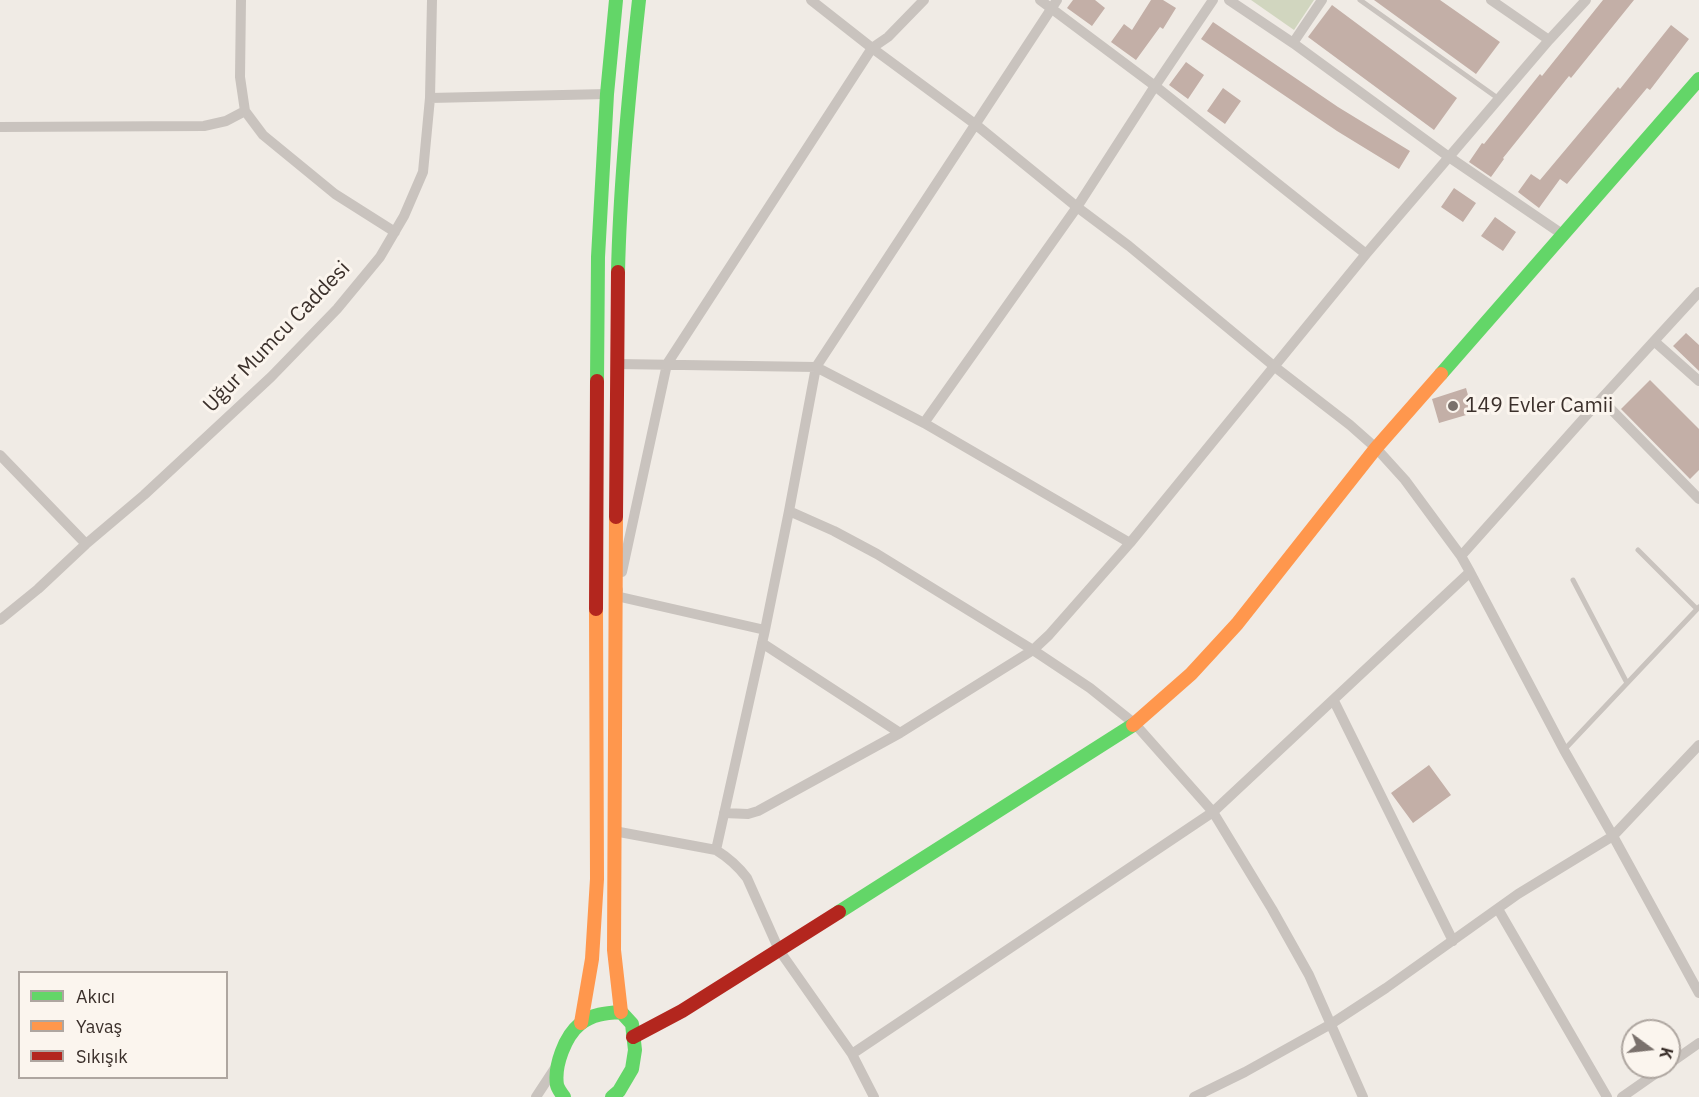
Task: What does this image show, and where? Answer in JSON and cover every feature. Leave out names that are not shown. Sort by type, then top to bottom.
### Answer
[{"type":"street","points":[[242,0],[240,77],[245,111],[263,135],[335,194],[395,232]]},
{"type":"street","name":"Uğur Mumcu Caddesi","points":[[0,620],[144,495],[271,377],[337,309],[380,257],[404,216],[423,172],[430,98],[432,0]]},
{"type":"street","points":[[580,1023],[591,959],[597,879],[598,257],[607,94],[616,0]]},
{"type":"street","points":[[617,1095],[632,1069],[635,1050],[632,1024],[621,1012],[614,950],[614,831],[616,364],[619,232],[627,108],[639,0]]},
{"type":"street","points":[[811,0],[975,124],[1129,246],[1275,367],[1350,425],[1376,448],[1405,480],[1461,556],[1564,750],[1699,993]]},
{"type":"street","points":[[616,596],[667,364],[872,48],[888,37],[924,0]]},
{"type":"street","points":[[1040,0],[1054,4],[1366,254]]},
{"type":"street","points":[[924,423],[1077,207],[1213,0]]},
{"type":"street","points":[[1229,0],[1293,43],[1449,157],[1562,234]]},
{"type":"street","points":[[1293,43],[1322,0]]},
{"type":"street","points":[[1491,0],[1549,40]]},
{"type":"street","points":[[724,813],[748,814],[758,811],[900,733],[1034,650],[1130,543],[1366,254],[1586,0]]},
{"type":"street","points":[[716,850],[765,630],[816,367],[1054,4]]},
{"type":"street","points":[[633,1036],[682,1011],[1112,740],[1134,724],[1191,674],[1237,624],[1376,448],[1699,79]]},
{"type":"street","points":[[430,98],[607,94]]},
{"type":"street","points":[[0,127],[204,126],[226,121],[245,111]]},
{"type":"street","points":[[1461,556],[1699,292]]},
{"type":"street","points":[[1654,340],[1699,381]]},
{"type":"street","points":[[616,364],[816,367],[924,423],[1130,543]]},
{"type":"street","points":[[1601,399],[1699,499]]},
{"type":"street","points":[[0,455],[86,544]]},
{"type":"street","points":[[789,511],[877,554],[1034,650],[1096,692],[1134,724],[1214,812],[1309,975],[1363,1097]]},
{"type":"street","points":[[852,1054],[1214,812],[1470,572]]},
{"type":"street","points":[[616,596],[765,630]]},
{"type":"street","points":[[762,643],[900,733]]},
{"type":"street","points":[[1334,701],[1453,941]]},
{"type":"street","points":[[1201,1096],[1331,1024],[1386,988],[1518,894],[1613,836],[1699,745]]},
{"type":"street","points":[[614,831],[716,850],[740,868],[747,878],[779,950],[852,1054],[874,1097]]},
{"type":"street","points":[[1498,909],[1607,1097]]},
{"type":"street","points":[[536,1097],[557,1065],[570,1035],[580,1023],[600,1013],[621,1012]]},
{"type":"street","points":[[1681,1056],[1699,1043]]},
{"type":"street","points":[[557,1065],[557,1087],[564,1097]]},
{"type":"street","points":[[1622,1097],[1648,1079]]},
{"type":"lane","points":[[1360,0],[1499,99]]},
{"type":"lane","points":[[1564,750],[1698,608],[1638,550]]},
{"type":"lane","points":[[1574,580],[1627,683]]},
{"type":"green space","points":[[1251,0],[1314,0],[1294,30]]},
{"type":"building","points":[[1073,0],[1095,0],[1105,8],[1092,26],[1067,8]]},
{"type":"building","points":[[1151,0],[1163,0],[1176,8],[1163,29],[1160,27],[1136,60],[1111,42],[1124,24],[1132,30]]},
{"type":"building","points":[[1374,0],[1440,0],[1500,42],[1476,74]]},
{"type":"building","points":[[1603,0],[1634,0],[1571,78],[1569,76],[1503,158],[1491,177],[1469,162],[1482,143],[1484,144],[1540,74],[1542,76]]},
{"type":"building","points":[[1332,5],[1457,98],[1434,130],[1308,37]]},
{"type":"building","points":[[1213,22],[1338,107],[1410,151],[1399,169],[1337,131],[1201,39]]},
{"type":"building","points":[[1671,25],[1689,39],[1650,90],[1647,88],[1567,184],[1560,179],[1539,208],[1518,192],[1531,174],[1540,180],[1618,87],[1620,89]]},
{"type":"building","points":[[1186,62],[1204,75],[1188,99],[1169,85]]},
{"type":"building","points":[[1223,88],[1241,101],[1225,124],[1207,111]]},
{"type":"building","points":[[1454,188],[1476,203],[1463,222],[1441,207]]},
{"type":"building","points":[[1495,217],[1516,232],[1503,251],[1481,236]]},
{"type":"building","points":[[1686,333],[1699,345],[1699,371],[1673,346]]},
{"type":"building","points":[[1650,380],[1699,429],[1699,470],[1690,479],[1621,409]]},
{"type":"building","name":"149 Evler Camii","points":[[1466,388],[1473,413],[1439,423],[1432,399]]},
{"type":"building","points":[[1429,765],[1451,795],[1413,823],[1391,793]]},
{"type":"traffic: fast","points":[[597,381],[598,257],[607,94],[616,0]]},
{"type":"traffic: fast","points":[[618,272],[626,136],[639,0]]},
{"type":"traffic: fast","points":[[1441,374],[1699,79]]},
{"type":"traffic: fast","points":[[839,912],[1133,725]]},
{"type":"traffic: fast","points":[[564,1097],[557,1085],[557,1069],[570,1036],[580,1024],[589,1018],[621,1012],[632,1024],[635,1050],[632,1069],[619,1091],[612,1097]]},
{"type":"traffic: slow","points":[[1133,725],[1191,674],[1237,624],[1376,448],[1441,374]]},
{"type":"traffic: slow","points":[[616,517],[614,950],[621,1012]]},
{"type":"traffic: slow","points":[[581,1023],[592,959],[597,879],[596,609]]},
{"type":"traffic: jam","points":[[616,517],[618,272]]},
{"type":"traffic: jam","points":[[596,609],[597,381]]},
{"type":"traffic: jam","points":[[633,1037],[682,1011],[839,912]]},
{"type":"place","name":"149 Evler Camii","points":[[1453,406]]}]
